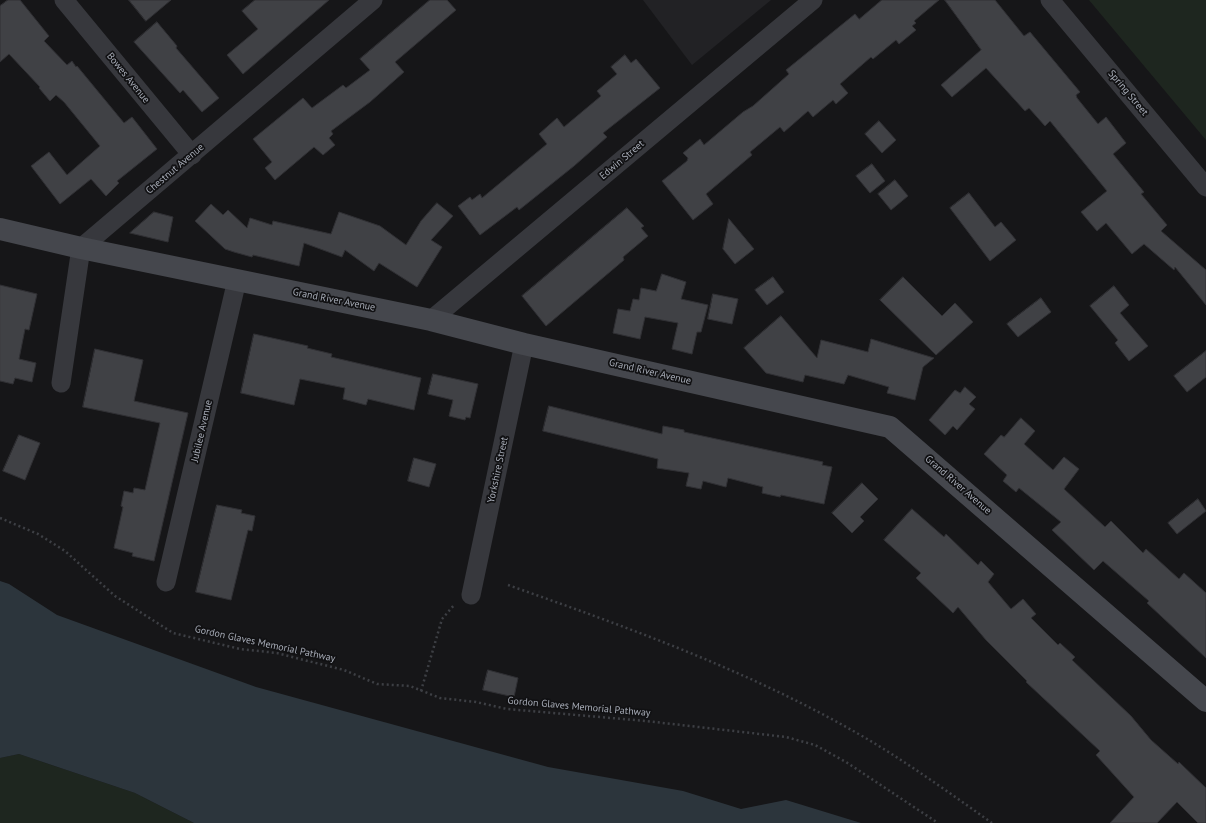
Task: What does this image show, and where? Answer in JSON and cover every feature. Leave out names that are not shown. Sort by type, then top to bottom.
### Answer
[{"type":"street","name":"Bowes Avenue","points":[[64,0],[192,155]]},
{"type":"street","name":"Chestnut Avenue","points":[[81,248],[373,0]]},
{"type":"street","name":"Edwin Street","points":[[431,320],[813,0]]},
{"type":"street","name":"Spring Street","points":[[1050,0],[1206,187]]},
{"type":"street","name":"Grand River Avenue","points":[[0,229],[81,248],[431,320],[524,344],[890,426],[1206,702]]},
{"type":"street","points":[[61,383],[81,248]]},
{"type":"street","name":"Jubilee Avenue","points":[[166,582],[237,280]]},
{"type":"street","name":"Yorkshire Street","points":[[471,595],[524,344]]},
{"type":"path","name":"Gordon Glaves Memorial Pathway","points":[[0,518],[38,534],[65,551],[115,596],[173,633],[240,649],[277,653],[344,670],[377,684],[410,686],[440,698],[476,702],[507,709],[654,722],[786,737],[815,745],[846,762],[938,823]]},
{"type":"path","points":[[508,585],[692,652],[807,707],[875,744],[992,823]]},
{"type":"path","points":[[421,691],[442,619],[456,603],[471,595]]},
{"type":"shaded area","points":[[643,0],[771,0],[692,65]]},
{"type":"shaded area","points":[[1089,0],[1206,0],[1206,140]]},
{"type":"shaded area","points":[[0,581],[9,584],[57,615],[256,687],[548,767],[683,791],[741,809],[786,800],[861,823],[194,823],[135,793],[19,754],[0,758]]},
{"type":"shaded area","points":[[19,754],[135,793],[194,823],[0,823],[0,758]]},
{"type":"building","points":[[8,0],[20,0],[49,36],[44,41],[67,65],[72,61],[76,67],[77,66],[124,123],[132,117],[157,149],[117,181],[119,183],[106,196],[91,179],[60,204],[31,166],[49,152],[67,175],[100,146],[64,102],[56,95],[50,101],[39,88],[40,87],[9,54],[0,62],[0,6]]},
{"type":"building","points":[[129,0],[171,0],[146,21]]},
{"type":"building","points":[[255,0],[329,0],[243,74],[227,55],[258,29],[242,11]]},
{"type":"building","points":[[430,0],[447,0],[456,10],[395,62],[404,72],[370,102],[331,131],[333,134],[329,138],[335,145],[323,155],[314,147],[275,180],[265,168],[272,162],[253,139],[303,98],[312,108],[343,85],[346,88],[370,70],[360,59]]},
{"type":"building","points":[[882,0],[939,0],[914,21],[916,23],[912,26],[916,30],[899,44],[896,40],[873,59],[871,57],[840,84],[848,93],[836,104],[833,100],[813,117],[808,111],[784,132],[780,127],[750,152],[752,155],[706,194],[713,204],[693,220],[662,181],[687,161],[688,158],[683,153],[700,139],[704,145],[743,112],[753,106],[789,74],[786,70],[855,14],[859,19]]},
{"type":"building","points":[[945,0],[995,0],[1024,36],[1030,32],[1080,92],[1076,95],[1077,98],[1098,124],[1106,117],[1126,143],[1113,154],[1144,192],[1141,194],[1167,225],[1161,231],[1206,270],[1206,305],[1175,267],[1174,270],[1144,244],[1132,254],[1106,223],[1097,231],[1081,212],[1107,191],[1050,121],[1045,126],[1029,108],[1025,111],[986,68],[952,97],[941,85],[981,50]]},
{"type":"building","points":[[157,22],[177,46],[176,48],[219,98],[202,112],[183,90],[180,93],[134,42]]},
{"type":"building","points":[[625,55],[631,63],[636,59],[660,88],[603,133],[607,137],[574,166],[519,210],[517,207],[480,235],[458,206],[470,197],[472,200],[480,194],[482,198],[547,144],[539,134],[557,118],[564,127],[601,96],[597,91],[617,74],[611,67]]},
{"type":"building","points":[[879,121],[896,140],[882,153],[865,134]]},
{"type":"building","points":[[872,164],[885,181],[870,193],[856,176]]},
{"type":"building","points":[[895,180],[908,196],[891,210],[878,194]]},
{"type":"building","points":[[969,193],[995,227],[1001,222],[1016,240],[990,261],[950,208]]},
{"type":"building","points":[[437,203],[453,216],[431,240],[442,247],[417,287],[379,263],[374,271],[345,250],[342,257],[304,243],[299,266],[234,252],[225,249],[195,221],[211,204],[223,215],[228,210],[247,228],[250,218],[272,225],[273,221],[331,234],[339,212],[380,226],[406,245],[421,221]]},
{"type":"building","points":[[627,208],[644,226],[641,228],[648,236],[623,257],[624,260],[546,326],[522,296]]},
{"type":"building","points":[[154,212],[173,217],[168,242],[130,233]]},
{"type":"building","points":[[729,219],[754,249],[735,264],[723,249]]},
{"type":"building","points":[[662,274],[686,282],[681,299],[708,305],[701,332],[697,332],[692,354],[672,349],[678,323],[645,317],[640,339],[613,333],[618,309],[630,311],[633,299],[639,300],[641,288],[656,291]]},
{"type":"building","points":[[773,277],[784,292],[767,305],[755,290]]},
{"type":"building","points":[[903,277],[942,316],[955,303],[973,322],[936,355],[880,300]]},
{"type":"building","points":[[0,285],[37,294],[29,330],[25,329],[19,359],[36,363],[32,382],[15,378],[13,384],[0,381]]},
{"type":"building","points":[[1114,286],[1129,305],[1120,313],[1148,346],[1129,361],[1115,343],[1118,340],[1090,306]]},
{"type":"building","points":[[713,294],[738,299],[732,324],[708,319]]},
{"type":"building","points":[[1041,298],[1051,312],[1018,337],[1007,324]]},
{"type":"building","points":[[781,316],[817,358],[821,340],[868,352],[871,339],[934,358],[923,367],[915,400],[887,393],[889,387],[848,375],[844,384],[805,375],[803,382],[766,373],[744,348]]},
{"type":"building","points":[[254,334],[308,346],[307,348],[332,354],[331,357],[421,378],[414,410],[368,399],[366,405],[343,399],[345,388],[300,379],[294,405],[241,393]]},
{"type":"building","points":[[95,349],[143,360],[134,401],[188,413],[154,561],[132,556],[133,553],[114,548],[123,507],[121,506],[124,491],[133,493],[134,488],[145,490],[160,423],[83,407]]},
{"type":"building","points":[[1206,351],[1206,377],[1187,392],[1174,376]]},
{"type":"building","points":[[433,374],[478,384],[470,418],[466,417],[465,420],[449,416],[453,400],[428,394]]},
{"type":"building","points":[[965,387],[976,397],[969,404],[975,409],[957,430],[953,426],[945,435],[929,420],[955,390],[960,393]]},
{"type":"building","points":[[549,406],[662,434],[663,426],[684,430],[684,432],[823,462],[822,465],[832,467],[824,504],[781,495],[780,497],[762,493],[763,487],[728,478],[726,487],[703,481],[701,489],[686,486],[689,473],[657,468],[658,459],[543,431]]},
{"type":"building","points":[[1021,418],[1035,431],[1024,444],[1053,470],[1064,457],[1079,469],[1064,489],[1105,527],[1111,521],[1143,553],[1146,549],[1179,579],[1184,573],[1206,593],[1206,658],[1147,603],[1149,601],[1103,561],[1094,570],[1052,530],[1061,522],[1019,488],[1016,492],[1003,481],[1007,475],[984,454],[1001,435],[1004,437]]},
{"type":"building","points":[[19,435],[40,443],[25,480],[3,471]]},
{"type":"building","points":[[414,458],[436,464],[429,487],[408,481]]},
{"type":"building","points":[[862,483],[878,499],[860,517],[864,521],[852,533],[832,513]]},
{"type":"building","points":[[1198,499],[1206,511],[1177,534],[1168,523]]},
{"type":"building","points":[[217,505],[242,510],[241,513],[255,516],[252,531],[248,530],[231,600],[196,592]]},
{"type":"building","points":[[912,509],[944,537],[946,534],[978,565],[981,561],[994,574],[988,582],[1011,609],[1023,599],[1036,614],[1031,618],[1058,645],[1060,643],[1075,657],[1072,660],[1131,716],[1151,740],[1178,764],[1179,762],[1206,788],[1206,823],[1198,823],[1177,802],[1157,823],[1110,823],[1134,797],[1096,755],[1100,751],[1026,682],[1027,681],[986,640],[958,607],[953,613],[916,578],[921,573],[884,540]]},
{"type":"building","points":[[488,670],[518,678],[514,697],[483,690]]}]
